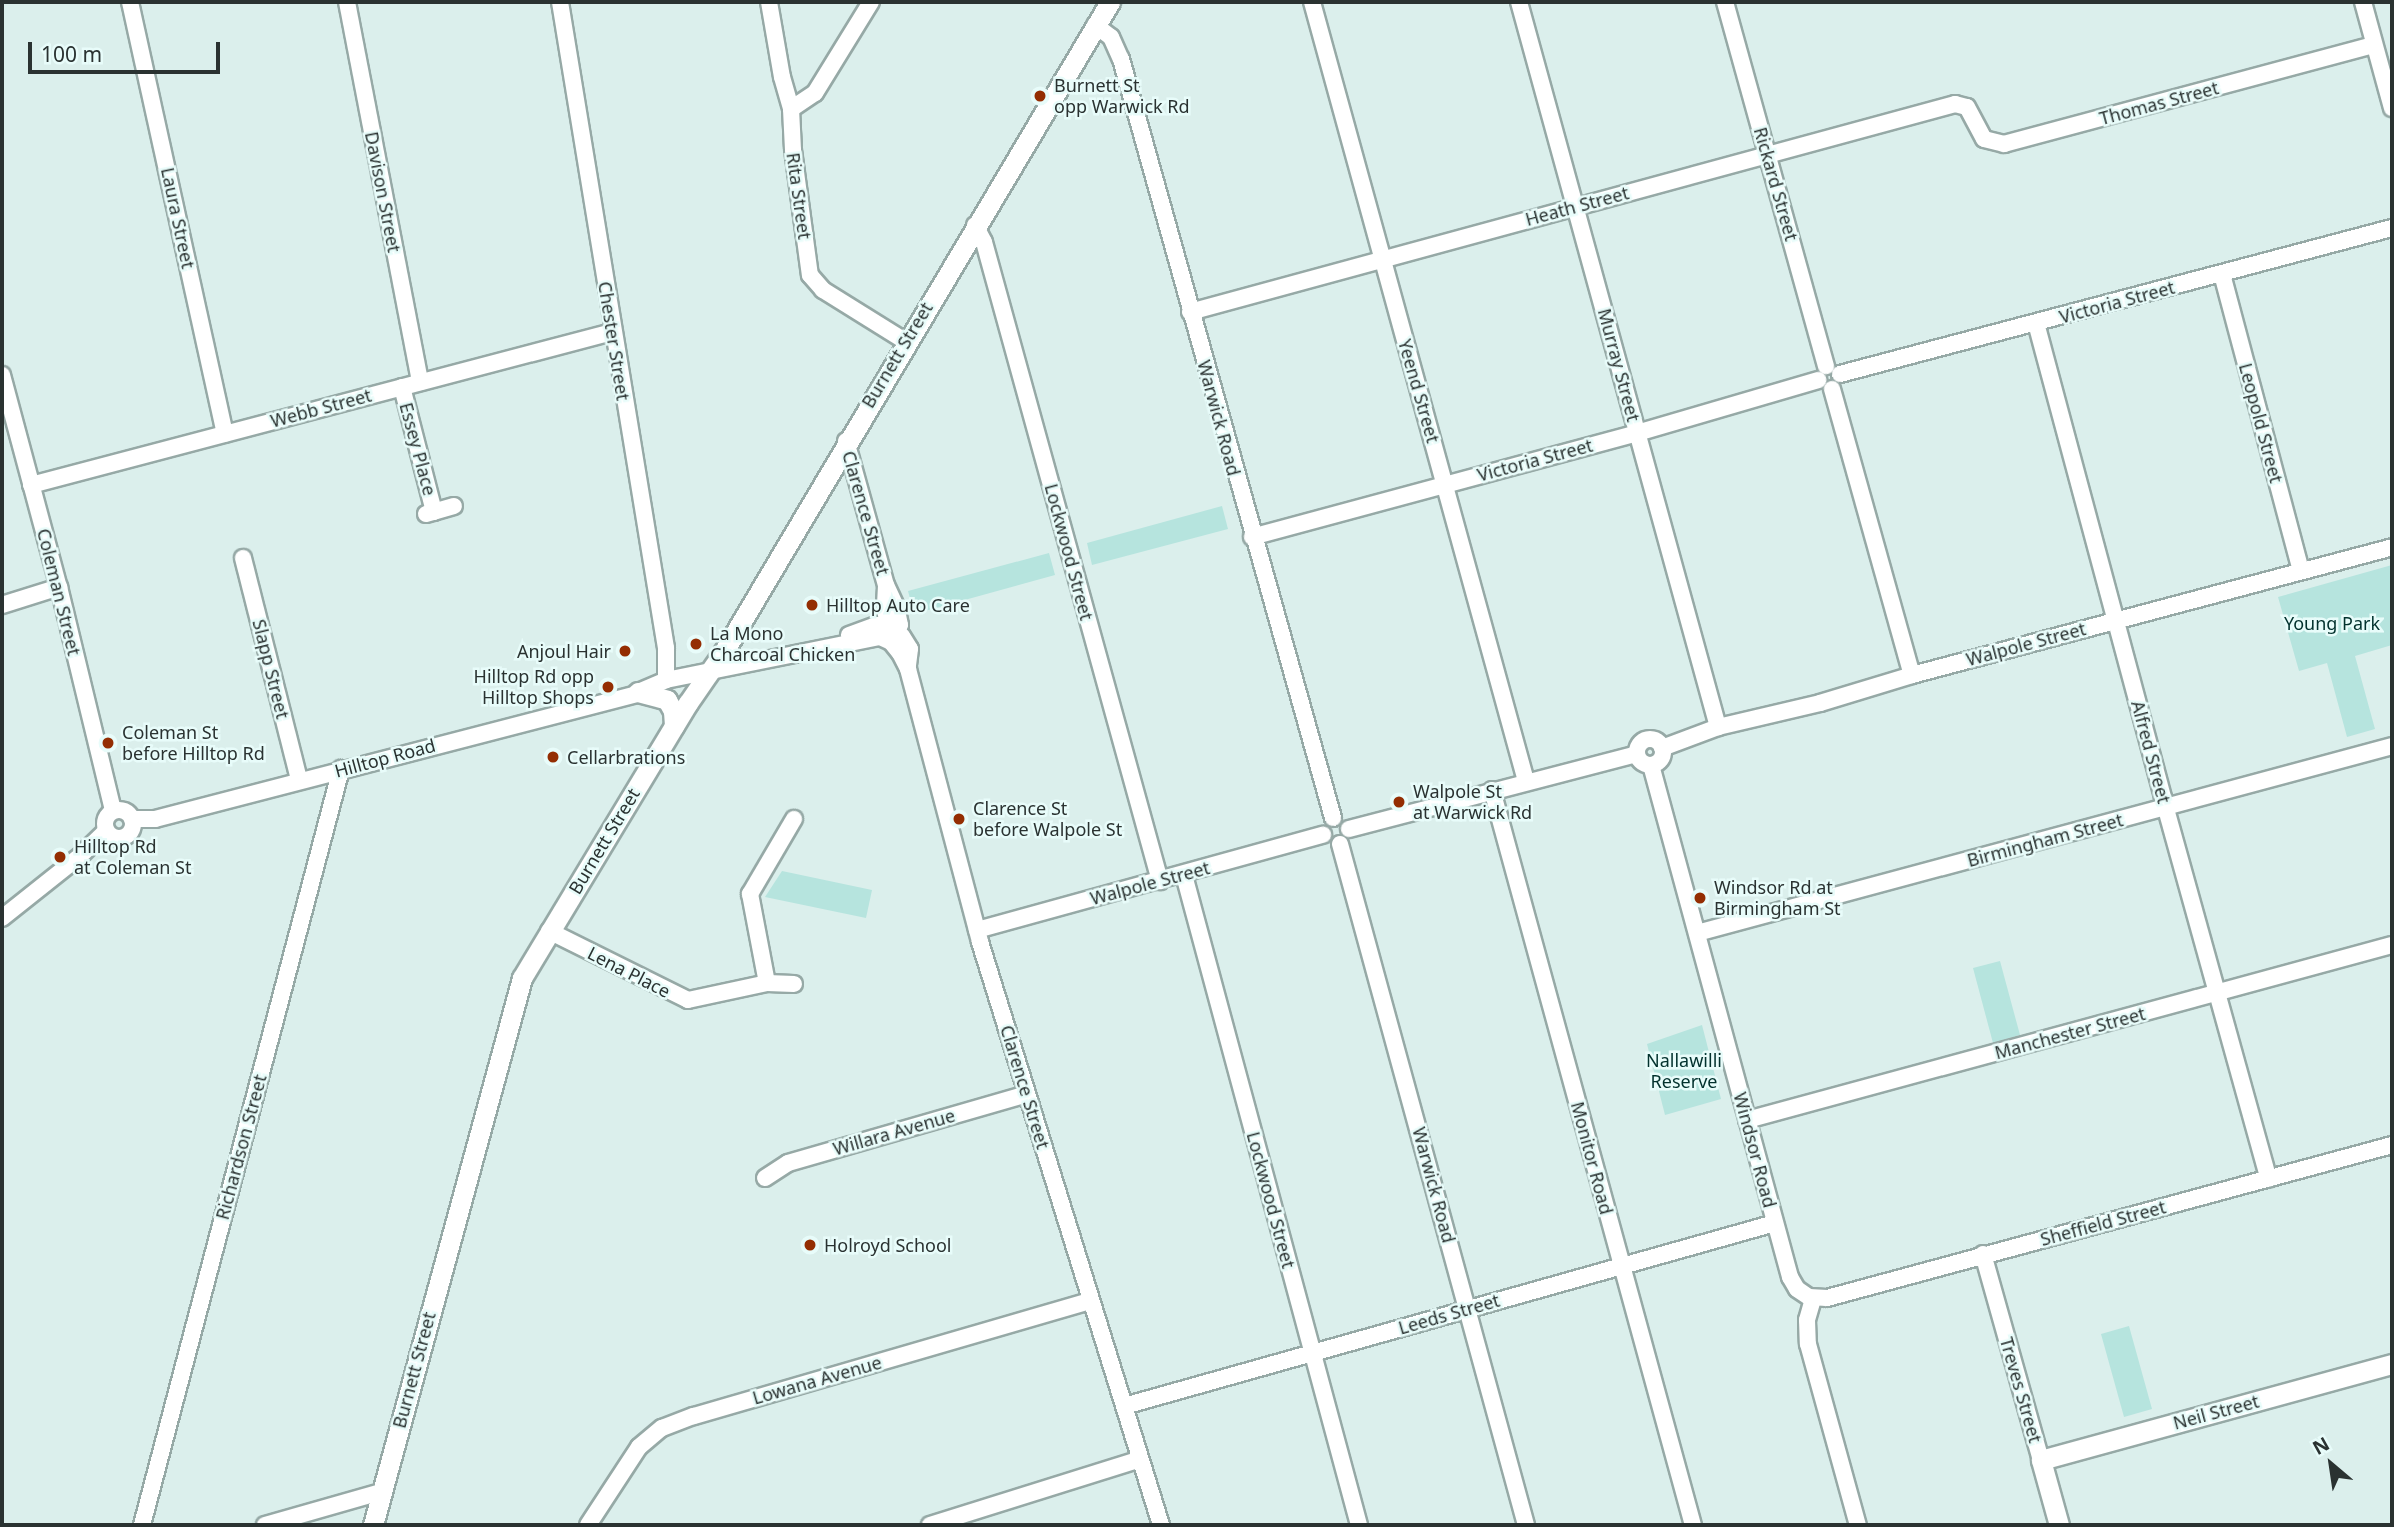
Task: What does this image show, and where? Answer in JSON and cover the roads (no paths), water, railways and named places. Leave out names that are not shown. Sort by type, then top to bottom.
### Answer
[{"type":"main road","name":"Burnett Street","points":[[373,1525],[506,1024],[522,978],[708,674],[1110,2]]},
{"type":"main road","points":[[638,692],[667,700],[674,726]]},
{"type":"main road","name":"Neil Street","points":[[2041,1460],[2392,1364]]},
{"type":"main road","name":"Treves Street","points":[[2041,1460],[2059,1525]]},
{"type":"street","name":"Laura Street","points":[[130,2],[225,433]]},
{"type":"street","name":"Davison Street","points":[[347,2],[420,382]]},
{"type":"street","name":"Chester Street","points":[[560,2],[612,332],[666,648],[666,680]]},
{"type":"street","name":"Rita Street","points":[[769,2],[791,109],[793,150],[813,280],[823,290],[905,341]]},
{"type":"street","points":[[791,109],[815,93],[871,2]]},
{"type":"street","name":"Yeend Street","points":[[1312,2],[1525,780]]},
{"type":"street","name":"Murray Street","points":[[1519,2],[1718,727]]},
{"type":"street","name":"Rickard Street","points":[[1726,2],[1912,675]]},
{"type":"street","points":[[2363,2],[2392,108]]},
{"type":"street","name":"Warwick Road","points":[[1096,25],[1110,35],[1121,59],[1252,537],[1333,818]]},
{"type":"street","name":"Thomas Street","points":[[1964,105],[1984,139],[2004,144],[2374,45]]},
{"type":"street","name":"Heath Street","points":[[1190,312],[1768,154],[1955,104],[1964,105]]},
{"type":"street","name":"Lockwood Street","points":[[975,225],[984,242],[1160,881]]},
{"type":"street","name":"Victoria Street","points":[[1252,537],[1637,433],[1829,377],[2392,228]]},
{"type":"street","name":"Leopold Street","points":[[2221,274],[2301,571]]},
{"type":"street","name":"Alfred Street","points":[[2036,323],[2269,1179]]},
{"type":"street","name":"Webb Street","points":[[31,485],[612,332]]},
{"type":"street","name":"Coleman Street","points":[[2,376],[59,587],[113,811]]},
{"type":"street","name":"Essey Place","points":[[402,387],[430,513],[454,506]]},
{"type":"street","name":"Clarence Street","points":[[846,441],[886,585],[896,606],[900,625],[892,637],[909,649],[908,668],[977,930],[1161,1525]]},
{"type":"street","name":"Walpole Street","points":[[1662,748],[1718,727],[1819,703],[1912,675],[2392,547]]},
{"type":"street","name":"Slapp Street","points":[[243,558],[299,780]]},
{"type":"street","points":[[2,605],[59,587]]},
{"type":"street","name":"Hilltop Road","points":[[638,692],[666,680],[708,674],[807,650],[892,637]]},
{"type":"street","name":"Hilltop Road","points":[[132,820],[155,819],[638,692],[681,684],[708,674]]},
{"type":"street","points":[[1646,739],[1656,740],[1662,748],[1661,760],[1651,765],[1641,762],[1636,754],[1638,746],[1646,739]]},
{"type":"street","name":"Birmingham Street","points":[[1697,933],[2392,746]]},
{"type":"street","points":[[1349,829],[1525,780],[1636,754]]},
{"type":"street","name":"Windsor Road","points":[[1651,765],[1775,1223],[1794,1284],[1813,1299]]},
{"type":"street","name":"Richardson Street","points":[[142,1525],[341,769]]},
{"type":"street","name":"Monitor Road","points":[[1492,790],[1693,1525]]},
{"type":"street","points":[[113,811],[126,812],[132,820],[132,829],[126,836],[118,838],[106,831],[104,821],[113,811]]},
{"type":"street","points":[[1333,818],[1343,820],[1349,829],[1347,839],[1340,844],[1331,844],[1323,835],[1324,825],[1333,818]]},
{"type":"street","points":[[767,983],[750,894],[794,819]]},
{"type":"street","points":[[2,918],[80,856],[106,831]]},
{"type":"street","name":"Walpole Street","points":[[977,930],[1323,835]]},
{"type":"street","name":"Warwick Road","points":[[1340,844],[1526,1525]]},
{"type":"street","name":"Lockwood Street","points":[[1184,874],[1359,1525]]},
{"type":"street","name":"Lena Place","points":[[549,932],[688,1000],[750,989],[767,983],[794,984]]},
{"type":"street","name":"Manchester Street","points":[[1747,1120],[2392,945]]},
{"type":"street","name":"Willara Avenue","points":[[765,1178],[788,1163],[1027,1094]]},
{"type":"street","name":"Sheffield Street","points":[[1813,1299],[1827,1298],[2392,1145]]},
{"type":"street","name":"Leeds Street","points":[[1124,1406],[1775,1223]]},
{"type":"street","name":"Treves Street","points":[[1983,1254],[2041,1460]]},
{"type":"street","points":[[1813,1299],[1807,1320],[1808,1344],[1858,1525]]},
{"type":"street","name":"Lowana Avenue","points":[[588,1525],[639,1447],[662,1428],[694,1416],[1091,1301]]},
{"type":"street","points":[[930,1525],[977,1519],[1140,1459]]},
{"type":"street","points":[[265,1525],[381,1492]]},
{"type":"place","name":"Burnett St opp Warwick Rd","points":[[1040,96]]},
{"type":"place","name":"Hilltop Auto Care","points":[[812,605]]},
{"type":"place","name":"La Mono Charcoal Chicken","points":[[696,644]]},
{"type":"place","name":"Anjoul Hair","points":[[625,651]]},
{"type":"place","name":"Hilltop Rd opp Hilltop Shops","points":[[608,687]]},
{"type":"place","name":"Coleman St before Hilltop Rd","points":[[108,743]]},
{"type":"place","name":"Cellarbrations","points":[[553,757]]},
{"type":"place","name":"Walpole St at Warwick Rd","points":[[1399,802]]},
{"type":"place","name":"Clarence St before Walpole St","points":[[959,819]]},
{"type":"place","name":"Hilltop Rd at Coleman St","points":[[60,857]]},
{"type":"place","name":"Windsor Rd at Birmingham St","points":[[1700,898]]},
{"type":"place","name":"Holroyd School","points":[[810,1245]]},
{"type":"park label","name":"Young Park","points":[[2332,623]]},
{"type":"park label","name":"Nallawilli Reserve","points":[[1684,1071]]}]
